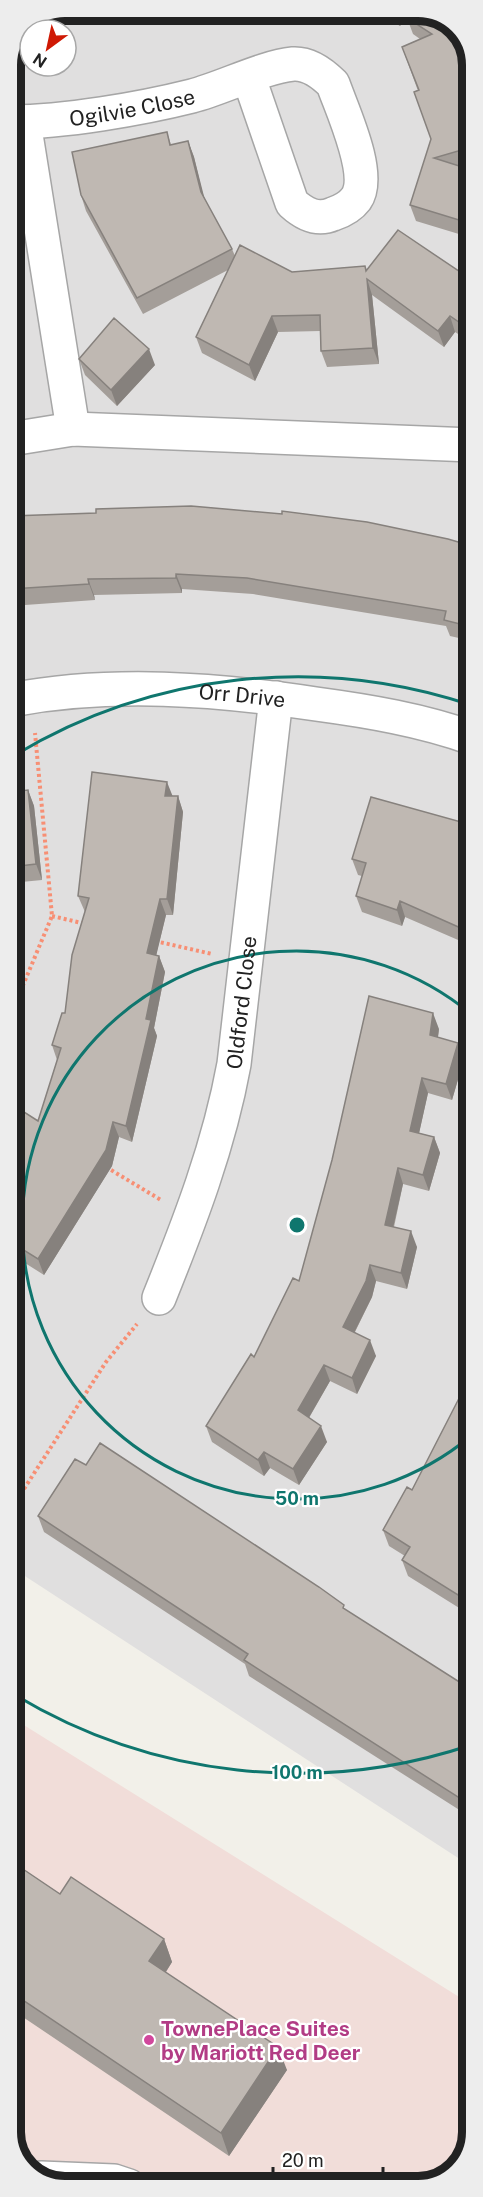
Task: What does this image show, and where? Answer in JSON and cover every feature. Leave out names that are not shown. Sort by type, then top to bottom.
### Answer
[{"type":"street","name":"Ogilvie Close","points":[[21,121],[155,104],[295,64],[324,74],[333,84],[361,169],[361,184],[356,199],[345,209],[326,217],[313,216],[302,213],[292,203],[249,78]]},
{"type":"street","points":[[21,144],[73,429]]},
{"type":"street","points":[[21,437],[73,429],[462,445]]},
{"type":"street","name":"Orr Drive","points":[[23,698],[84,690],[209,691],[354,709],[462,735]]},
{"type":"street","name":"Oldford Close","points":[[159,1298],[193,1213],[219,1137],[227,1103],[276,698]]},
{"type":"path","points":[[21,990],[52,916],[35,733],[23,698]]},
{"type":"path","points":[[52,916],[96,927]]},
{"type":"path","points":[[151,940],[217,956],[246,959]]},
{"type":"path","points":[[21,1114],[30,1119]]},
{"type":"path","points":[[97,1161],[154,1197],[193,1213]]},
{"type":"path","points":[[21,1494],[106,1362],[159,1298]]},
{"type":"shaded area","points":[[78,21],[421,21],[435,24],[451,36],[460,51],[462,65],[462,1860],[21,1574],[21,78],[78,78]]},
{"type":"shaded area","points":[[21,1723],[462,1999],[462,2138],[453,2159],[435,2173],[418,2176],[154,2176],[38,2166],[30,2159],[23,2146],[21,2132]]},
{"type":"building","points":[[412,21],[427,22],[442,28],[456,43],[461,56],[462,150],[434,158],[462,167],[462,221],[410,205],[431,139],[414,92],[419,90],[402,47],[432,34]]},
{"type":"building","points":[[167,132],[170,145],[188,141],[201,192],[232,249],[137,298],[81,195],[72,152]]},
{"type":"building","points":[[398,230],[462,273],[462,324],[450,316],[438,331],[367,279],[373,348],[321,351],[320,315],[272,316],[249,365],[196,337],[240,245],[292,272],[365,266],[366,271]]},
{"type":"building","points":[[114,318],[149,349],[111,390],[79,359]]},
{"type":"building","points":[[191,506],[282,514],[282,511],[367,522],[462,543],[462,624],[444,620],[446,611],[247,578],[176,574],[176,578],[88,579],[89,584],[21,588],[21,516],[96,513],[96,509]]},
{"type":"building","points":[[92,772],[167,782],[165,796],[178,796],[167,899],[160,899],[147,953],[159,956],[146,1019],[151,1020],[126,1126],[113,1122],[106,1150],[38,1259],[21,1248],[21,1110],[38,1121],[61,1048],[52,1045],[62,1013],[65,1013],[72,955],[89,898],[78,896]]},
{"type":"building","points":[[28,790],[36,864],[21,866],[21,791]]},
{"type":"building","points":[[371,797],[462,822],[462,929],[400,901],[397,910],[356,896],[366,863],[352,859]]},
{"type":"building","points":[[369,996],[433,1013],[430,1035],[458,1043],[446,1084],[422,1078],[410,1131],[434,1137],[423,1175],[398,1168],[385,1225],[411,1231],[401,1273],[370,1265],[366,1281],[343,1327],[370,1340],[352,1378],[324,1365],[298,1410],[321,1426],[293,1469],[264,1452],[258,1460],[206,1426],[251,1354],[254,1357],[293,1278],[299,1281],[332,1160]]},
{"type":"building","points":[[462,1392],[462,1588],[458,1595],[402,1560],[410,1547],[383,1530],[407,1487],[412,1490]]},
{"type":"building","points":[[100,1443],[319,1587],[344,1605],[343,1608],[462,1684],[462,1800],[244,1660],[248,1654],[38,1516],[75,1459],[86,1465]]},
{"type":"building","name":"TownePlace Suites by Mariott Red Deer","points":[[21,1868],[60,1894],[71,1877],[164,1939],[149,1961],[278,2047],[221,2133],[21,1999]]},
{"type":"place","name":"TownePlace Suites by Mariott Red Deer","points":[[149,2040]]}]
